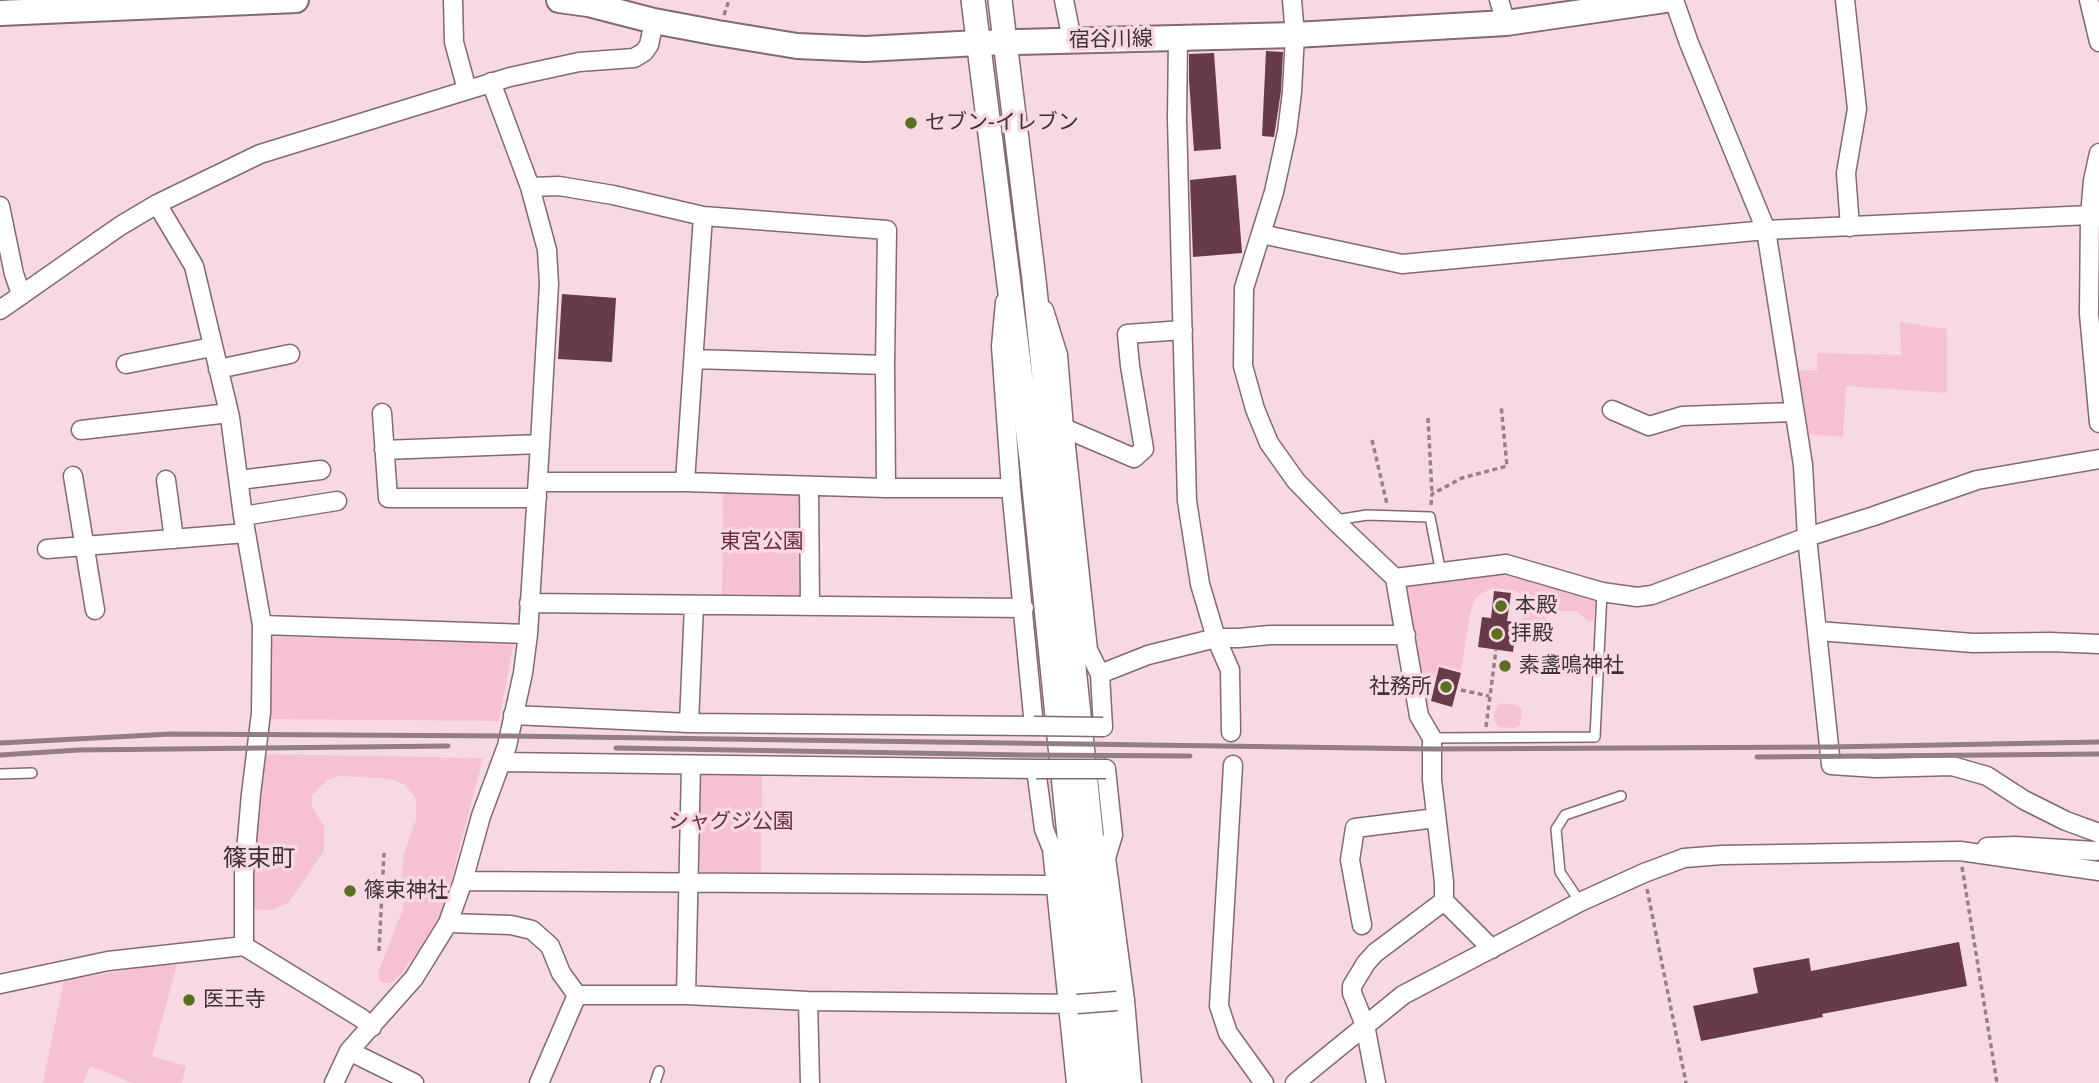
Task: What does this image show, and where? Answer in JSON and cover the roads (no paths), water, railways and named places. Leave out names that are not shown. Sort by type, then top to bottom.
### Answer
[{"type":"main road","points":[[0,13],[296,0]]},
{"type":"main road","name":"宿谷川線","points":[[559,0],[588,4],[654,21],[797,46],[865,49],[978,43],[1295,35],[1503,11],[1665,0]]},
{"type":"street","points":[[453,0],[454,42],[467,90]]},
{"type":"street","points":[[973,0],[1031,458],[1094,1083]]},
{"type":"street","points":[[1000,0],[1034,280],[1117,1083]]},
{"type":"street","points":[[1064,0],[1072,40]]},
{"type":"street","points":[[1292,0],[1295,35],[1287,132],[1274,192],[1244,288],[1243,366],[1255,409],[1269,443],[1296,481],[1395,578],[1419,716],[1432,738],[1432,780],[1444,901],[1492,949]]},
{"type":"street","points":[[1674,0],[1766,230],[1803,465],[1807,537],[1831,765],[1876,768],[1952,766],[1987,776],[2024,800],[2066,821],[2099,833]]},
{"type":"street","points":[[1845,0],[1857,109],[1846,173],[1850,227]]},
{"type":"street","points":[[2089,0],[2099,42]]},
{"type":"street","points":[[0,310],[120,226],[157,204],[260,154],[491,82],[570,64],[634,58],[649,45],[654,21]]},
{"type":"street","points":[[1178,38],[1177,119],[1187,501],[1200,584],[1216,638],[1230,670],[1231,732]]},
{"type":"street","points":[[334,1083],[349,1051],[414,978],[448,923],[481,816],[507,746],[523,673],[528,634],[549,284],[547,250],[530,187],[491,82]]},
{"type":"street","points":[[2099,153],[2093,181],[2089,314],[2099,423]]},
{"type":"street","points":[[530,187],[559,186],[599,192],[703,216],[887,230],[886,488]]},
{"type":"street","points":[[157,204],[194,266],[229,413],[262,625],[261,713],[244,874],[244,946]]},
{"type":"street","points":[[0,206],[14,274],[21,294]]},
{"type":"street","points":[[685,482],[703,216]]},
{"type":"street","points":[[1261,234],[1402,264],[1766,230],[2094,216]]},
{"type":"street","points":[[1008,278],[1001,346],[1011,488],[1034,726]]},
{"type":"street","points":[[513,715],[689,723],[1103,727],[1100,674],[1088,650],[1058,355],[1034,280]]},
{"type":"street","points":[[1064,428],[1133,458],[1144,449],[1127,334],[1183,330]]},
{"type":"street","points":[[126,364],[212,347]]},
{"type":"street","points":[[218,369],[290,354]]},
{"type":"street","points":[[694,359],[885,365]]},
{"type":"street","points":[[1612,410],[1649,426],[1682,416],[1793,412]]},
{"type":"street","points":[[81,430],[229,413]]},
{"type":"street","points":[[382,413],[388,498],[685,482],[886,488],[1011,488]]},
{"type":"street","points":[[384,450],[540,444]]},
{"type":"street","points":[[1395,578],[1506,564],[1602,592],[1637,597],[1977,480],[2099,459]]},
{"type":"street","points":[[239,480],[321,470]]},
{"type":"street","points":[[73,476],[95,610]]},
{"type":"street","points":[[166,480],[174,539]]},
{"type":"street","points":[[809,486],[810,606]]},
{"type":"street","points":[[47,549],[174,539],[337,501]]},
{"type":"street","points":[[529,603],[1024,608]]},
{"type":"street","points":[[689,723],[694,605]]},
{"type":"street","points":[[262,625],[528,634]]},
{"type":"street","points":[[1818,631],[1973,643],[2099,644]]},
{"type":"street","points":[[1100,674],[1148,655],[1216,638],[1270,635],[1406,635]]},
{"type":"street","points":[[501,762],[1107,769],[1113,835],[1106,858],[1132,1083]]},
{"type":"street","points":[[687,995],[691,765]]},
{"type":"street","points":[[1233,765],[1219,1006],[1228,1033],[1264,1083]]},
{"type":"street","points":[[1036,769],[1044,829],[1052,849],[1072,1004],[1076,1083]]},
{"type":"street","points":[[1362,925],[1350,860],[1355,828],[1436,818]]},
{"type":"street","points":[[1960,851],[1971,847],[2015,846],[2099,850]]},
{"type":"street","points":[[1295,1083],[1403,995],[1580,902],[1684,858],[1960,851],[2099,871]]},
{"type":"street","points":[[463,881],[1055,885]]},
{"type":"street","points":[[1376,1083],[1365,1025],[1352,993],[1353,986],[1359,973],[1375,953],[1444,901]]},
{"type":"street","points":[[448,923],[511,925],[532,930],[550,946],[561,973],[577,995]]},
{"type":"street","points":[[0,984],[108,961],[244,946],[362,1018],[372,1027]]},
{"type":"street","points":[[577,995],[1072,1004],[1121,1001]]},
{"type":"street","points":[[539,1083],[577,995]]},
{"type":"street","points":[[808,1001],[810,1083]]},
{"type":"street","points":[[349,1051],[414,1083]]},
{"type":"lane","points":[[1335,521],[1367,515],[1430,517],[1441,573]]},
{"type":"lane","points":[[1432,738],[1595,737],[1602,592]]},
{"type":"lane","points":[[0,774],[32,773]]},
{"type":"lane","points":[[1580,902],[1560,872],[1556,829],[1566,815],[1621,796]]},
{"type":"lane","points":[[655,1083],[659,1071]]},
{"type":"railway","points":[[0,743],[171,734],[1433,749],[1830,747],[2099,742]]},
{"type":"railway","points":[[0,755],[79,750],[448,746]]},
{"type":"railway","points":[[616,748],[1190,756]]},
{"type":"railway","points":[[1757,757],[2099,754]]},
{"type":"place","name":"セブン-イレブン","points":[[911,123]]},
{"type":"place","name":"本殿","points":[[1501,606]]},
{"type":"place","name":"拝殿","points":[[1497,634]]},
{"type":"place","name":"素盞鳴神社","points":[[1505,666]]},
{"type":"place","name":"社務所","points":[[1446,687]]},
{"type":"place","name":"篠束神社","points":[[350,891]]},
{"type":"place","name":"医王寺","points":[[189,1000]]},
{"type":"district","name":"篠束町","points":[[259,859]]},
{"type":"park label","name":"東宮公園","points":[[762,542]]},
{"type":"park label","name":"シャグジ公園","points":[[731,822]]}]
